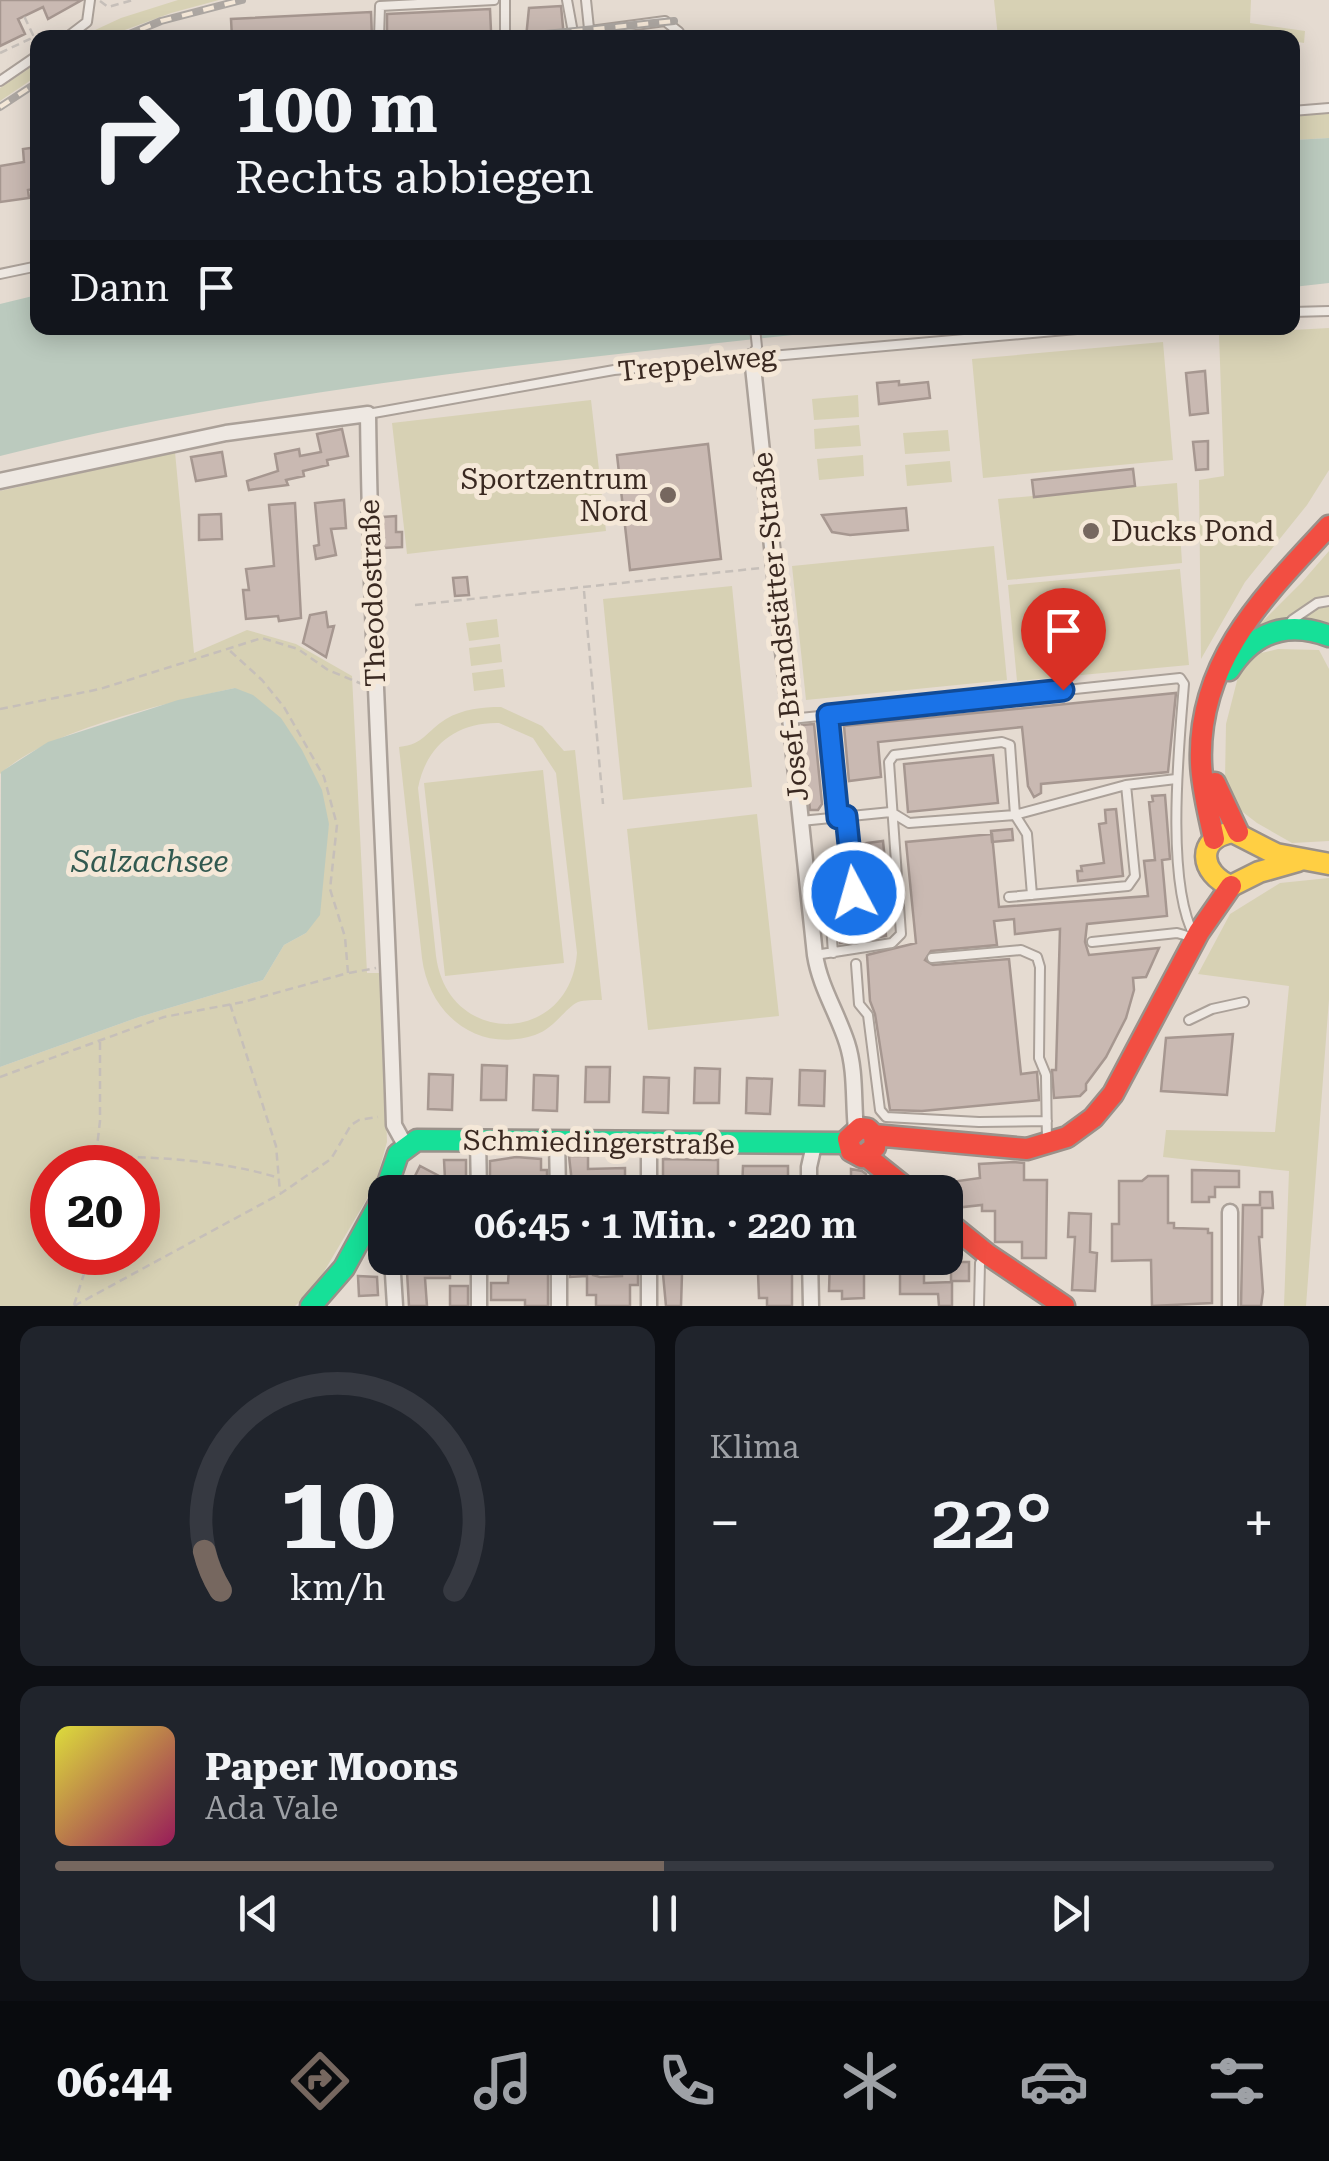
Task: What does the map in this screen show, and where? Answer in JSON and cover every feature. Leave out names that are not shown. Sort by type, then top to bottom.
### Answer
[{"type":"main road","points":[[1197,935],[1211,876],[1206,855],[1214,839],[1201,748],[1212,680],[1232,636],[1258,600],[1329,526]]},
{"type":"main road","points":[[1329,636],[1316,630],[1280,628],[1261,633],[1244,648],[1234,660],[1218,696],[1213,742],[1217,792],[1238,832],[1257,847],[1298,861],[1329,864]]},
{"type":"main road","points":[[1214,839],[1238,832]]},
{"type":"main road","points":[[1255,874],[1259,865],[1257,847]]},
{"type":"main road","points":[[1211,876],[1222,884],[1240,885],[1255,874],[1298,861]]},
{"type":"main road","points":[[890,1175],[866,1156],[854,1154],[859,1136],[1027,1149],[1067,1137],[1093,1118],[1113,1094],[1197,935],[1231,886]]},
{"type":"main road","name":"Schmiedingerstraße","points":[[404,1145],[418,1140],[557,1139],[814,1146],[859,1136]]},
{"type":"main road","points":[[390,1175],[404,1145]]},
{"type":"main road","points":[[311,1306],[338,1276],[368,1224]]},
{"type":"main road","points":[[963,1235],[1064,1306]]},
{"type":"street","name":"Josef-Brandstätter-Straße","points":[[752,357],[815,954],[825,996],[839,1022],[853,1069],[859,1136]]},
{"type":"street","points":[[0,481],[226,433],[368,414]]},
{"type":"street","name":"Theodostraße","points":[[368,414],[374,684],[391,966],[394,1125],[404,1145]]},
{"type":"street","points":[[478,1139],[478,1175]]},
{"type":"street","points":[[557,1139],[558,1175]]},
{"type":"street","points":[[649,1142],[649,1175]]},
{"type":"street","points":[[808,1175],[814,1146]]},
{"type":"street","points":[[1230,1212],[1230,1306]]},
{"type":"street","points":[[393,1275],[395,1306]]},
{"type":"street","points":[[479,1275],[479,1306]]},
{"type":"street","points":[[558,1275],[559,1306]]},
{"type":"street","points":[[649,1275],[649,1306]]},
{"type":"street","points":[[810,1275],[811,1306]]},
{"type":"lane","points":[[76,30],[87,22],[90,0]]},
{"type":"lane","points":[[380,30],[380,6],[494,0]]},
{"type":"lane","points":[[505,30],[506,0]]},
{"type":"lane","points":[[568,0],[573,30]]},
{"type":"lane","points":[[586,0],[590,30]]},
{"type":"lane","points":[[615,30],[665,22],[676,30]]},
{"type":"lane","points":[[0,81],[30,60]]},
{"type":"lane","points":[[1300,111],[1329,108]]},
{"type":"lane","points":[[0,274],[30,268]]},
{"type":"lane","points":[[1300,312],[1329,312]]},
{"type":"lane","points":[[752,357],[757,347],[756,335]]},
{"type":"lane","name":"Treppelweg","points":[[368,414],[614,370],[1007,335]]},
{"type":"lane","points":[[1280,628],[1317,602],[1329,601]]},
{"type":"lane","points":[[790,719],[1180,678],[1184,684],[1176,780],[1184,905],[1186,922],[1197,935]]},
{"type":"lane","points":[[828,715],[854,893]]},
{"type":"lane","points":[[815,954],[892,943],[901,934],[889,762],[894,755],[1002,742],[1010,745],[1016,815],[1027,834],[1032,895]]},
{"type":"lane","points":[[801,821],[892,812],[909,822],[1016,815],[1126,785],[1176,780]]},
{"type":"lane","points":[[1009,897],[1128,886],[1135,876],[1126,785]]},
{"type":"lane","points":[[834,953],[829,896],[898,889]]},
{"type":"lane","points":[[1092,942],[1177,933],[1197,935]]},
{"type":"lane","points":[[932,958],[1021,950],[1036,957],[1040,967],[1038,1058],[1046,1076],[1047,1145]]},
{"type":"lane","points":[[856,964],[859,1004],[868,1014],[878,1099],[886,1117],[1047,1121]]},
{"type":"lane","points":[[1189,1020],[1212,1009],[1244,1002]]},
{"type":"lane","points":[[839,1022],[859,1004]]},
{"type":"lane","points":[[979,1306],[980,1264],[987,1254]]},
{"type":"path","points":[[99,0],[108,8],[133,0]]},
{"type":"path","points":[[24,16],[31,30]]},
{"type":"path","points":[[0,53],[30,39]]},
{"type":"path","points":[[414,605],[773,567]]},
{"type":"path","points":[[584,589],[603,804]]},
{"type":"path","points":[[0,709],[100,689],[262,638],[282,642],[360,684],[374,684]]},
{"type":"path","points":[[228,649],[284,707],[324,776],[337,824],[330,890],[346,937],[348,973]]},
{"type":"path","points":[[0,1076],[164,1017],[391,966]]},
{"type":"path","points":[[230,1004],[276,1146],[280,1194]]},
{"type":"path","points":[[97,1145],[100,1041]]},
{"type":"path","points":[[74,1306],[280,1194],[331,1159],[351,1125],[359,1120],[394,1116]]},
{"type":"path","points":[[160,1159],[248,1169],[279,1178]]},
{"type":"path","points":[[74,1306],[84,1275]]},
{"type":"shaded area","points":[[178,0],[219,0],[125,30],[95,30]]},
{"type":"shaded area","points":[[994,0],[1251,0],[1250,23],[1298,30],[997,30]]},
{"type":"shaded area","points":[[30,68],[30,81],[0,101],[0,88]]},
{"type":"shaded area","points":[[1329,112],[1329,138],[1300,140],[1300,114]]},
{"type":"shaded area","points":[[1329,328],[1329,470],[1307,505],[1245,582],[1201,659],[1199,480],[1224,476],[1219,335],[1300,335],[1300,330]]},
{"type":"shaded area","points":[[1163,342],[1173,460],[983,478],[972,359]]},
{"type":"shaded area","points":[[858,395],[859,417],[814,420],[812,399]]},
{"type":"shaded area","points":[[591,400],[606,531],[407,554],[392,423]]},
{"type":"shaded area","points":[[859,425],[861,446],[815,449],[814,429]]},
{"type":"shaded area","points":[[948,430],[950,451],[905,454],[903,433]]},
{"type":"shaded area","points":[[175,452],[194,653],[247,630],[296,644],[352,676],[367,973],[382,973],[387,1142],[378,1175],[368,1175],[368,1197],[315,1287],[295,1306],[0,1306],[0,1067],[139,1017],[263,980],[284,945],[306,933],[329,824],[235,688],[78,731],[21,758],[0,774],[0,491]]},
{"type":"shaded area","points":[[863,455],[864,476],[819,480],[817,459]]},
{"type":"shaded area","points":[[950,461],[952,482],[907,486],[905,465]]},
{"type":"shaded area","name":"Ducks Pond","points":[[1177,483],[1182,563],[1007,580],[998,499]]},
{"type":"shaded area","points":[[994,546],[1007,680],[806,700],[792,566]]},
{"type":"shaded area","points":[[1329,551],[1329,627],[1255,629],[1302,582]]},
{"type":"shaded area","points":[[1180,569],[1189,665],[1017,681],[1008,585]]},
{"type":"shaded area","points":[[732,586],[752,787],[623,800],[603,599]]},
{"type":"shaded area","points":[[497,619],[499,637],[469,641],[466,623]]},
{"type":"shaded area","points":[[500,644],[502,662],[471,666],[469,648]]},
{"type":"shaded area","points":[[1278,649],[1319,650],[1329,669],[1329,841],[1292,843],[1257,823],[1235,806],[1225,780],[1226,724],[1239,673],[1253,655]]},
{"type":"shaded area","points":[[503,669],[505,687],[474,691],[472,673]]},
{"type":"shaded area","points":[[501,707],[542,726],[564,751],[575,750],[602,1000],[578,1002],[542,1032],[514,1039],[494,1039],[459,1025],[434,996],[426,978],[399,747],[420,740],[452,716],[473,709]],"holes":[[[499,723],[533,738],[556,773],[577,953],[569,984],[554,1006],[532,1019],[508,1024],[484,1020],[462,1007],[445,986],[436,956],[418,788],[428,760],[445,739],[457,732]]]},
{"type":"shaded area","points":[[543,770],[564,963],[445,976],[424,783]]},
{"type":"shaded area","points":[[757,814],[779,1016],[648,1030],[627,829]]},
{"type":"shaded area","points":[[1329,878],[1329,999],[1306,1306],[1284,1306],[1289,1171],[1163,1157],[1166,1130],[1275,1132],[1289,986],[1198,974],[1230,914],[1280,883]]},
{"type":"water","points":[[1329,138],[1329,283],[1300,286],[1300,140]]},
{"type":"water","points":[[30,297],[30,335],[792,335],[318,393],[105,431],[0,456],[0,304]]},
{"type":"water","name":"Salzachsee","points":[[235,688],[253,695],[281,718],[322,790],[329,824],[320,915],[306,933],[284,945],[263,980],[139,1017],[0,1067],[1,772],[48,742],[178,700]]},
{"type":"building","points":[[0,0],[82,0],[48,19],[43,7],[18,19],[25,34],[0,46]]},
{"type":"building","points":[[561,6],[563,30],[527,30],[529,8]]},
{"type":"building","points":[[490,9],[491,30],[387,30],[387,14]]},
{"type":"building","points":[[371,12],[372,30],[232,30],[231,19]]},
{"type":"building","points":[[30,148],[29,198],[0,202],[0,166],[24,162],[23,149]]},
{"type":"building","points":[[1205,371],[1208,413],[1190,415],[1186,373]]},
{"type":"building","points":[[899,381],[899,385],[928,382],[930,398],[879,404],[877,383]]},
{"type":"building","points":[[342,429],[348,456],[303,471],[304,476],[286,480],[288,485],[249,490],[247,481],[278,471],[275,454],[299,449],[300,456],[321,452],[317,434]]},
{"type":"building","points":[[1208,441],[1208,469],[1196,470],[1193,442]]},
{"type":"building","name":"Sportzentrum Nord","points":[[708,444],[721,559],[630,570],[617,455]]},
{"type":"building","points":[[222,452],[226,476],[196,481],[191,457]]},
{"type":"building","points":[[1133,469],[1135,486],[1034,497],[1032,480]]},
{"type":"building","points":[[344,500],[346,528],[331,529],[336,555],[316,559],[314,546],[319,545],[315,503]]},
{"type":"building","points":[[295,503],[301,618],[246,619],[246,569],[274,566],[269,505]]},
{"type":"building","points":[[906,508],[908,530],[850,535],[832,532],[822,515]]},
{"type":"building","points":[[221,514],[222,539],[199,540],[199,515]]},
{"type":"building","points":[[396,516],[396,532],[402,532],[402,547],[383,548],[383,517]]},
{"type":"building","points":[[467,577],[469,595],[455,596],[453,578]]},
{"type":"building","points":[[326,612],[328,627],[334,626],[326,657],[303,643],[310,615]]},
{"type":"building","points":[[1176,693],[1168,772],[1041,784],[1041,793],[1034,797],[1028,786],[1022,727],[878,742],[881,777],[849,781],[844,726]]},
{"type":"building","points":[[814,724],[822,804],[818,810],[810,810],[802,725]]},
{"type":"building","points":[[993,755],[998,803],[908,812],[904,764]]},
{"type":"building","points":[[1165,795],[1170,859],[1162,860],[1167,916],[1087,924],[1085,942],[1089,955],[1159,948],[1146,977],[1133,978],[1134,990],[1126,1018],[1086,1090],[1080,1096],[1054,1098],[1060,929],[1015,934],[1014,919],[994,921],[997,945],[931,951],[925,960],[933,965],[1009,959],[1021,1074],[1037,1072],[1039,1100],[922,1111],[890,1110],[870,1001],[867,955],[916,943],[906,842],[992,834],[999,907],[1148,896],[1144,861],[1155,860],[1149,802],[1153,801],[1152,796]]},
{"type":"building","points":[[1116,809],[1123,876],[1078,881],[1081,866],[1104,863],[1099,824],[1106,823],[1105,810]]},
{"type":"building","points":[[1012,829],[1013,840],[992,842],[991,831]]},
{"type":"building","points":[[883,841],[887,879],[863,881],[859,844]]},
{"type":"building","points":[[883,901],[886,936],[840,943],[837,906]]},
{"type":"building","points":[[1233,1034],[1227,1095],[1161,1091],[1166,1038]]},
{"type":"building","points":[[482,1065],[507,1066],[506,1100],[481,1100]]},
{"type":"building","points":[[586,1067],[610,1067],[609,1102],[585,1102]]},
{"type":"building","points":[[695,1068],[720,1069],[719,1103],[694,1103]]},
{"type":"building","points":[[800,1070],[825,1071],[824,1106],[799,1105]]},
{"type":"building","points":[[429,1074],[453,1075],[452,1110],[428,1109]]},
{"type":"building","points":[[534,1075],[558,1076],[557,1111],[533,1110]]},
{"type":"building","points":[[644,1077],[669,1078],[668,1113],[643,1112]]},
{"type":"building","points":[[747,1078],[772,1079],[770,1114],[746,1113]]},
{"type":"building","points":[[569,1156],[588,1156],[588,1169],[625,1168],[625,1175],[571,1175]]},
{"type":"building","points":[[541,1159],[541,1170],[547,1170],[547,1175],[490,1175],[490,1161]]},
{"type":"building","points":[[663,1159],[718,1160],[718,1175],[663,1175]]},
{"type":"building","points":[[444,1160],[466,1160],[466,1175],[445,1175]]},
{"type":"building","points":[[1024,1163],[1024,1180],[1047,1180],[1046,1258],[1022,1258],[1022,1242],[995,1242],[995,1211],[982,1211],[982,1205],[963,1207],[963,1180],[980,1178],[979,1164]]},
{"type":"building","points":[[420,1166],[437,1175],[416,1175]]},
{"type":"building","points":[[743,1166],[788,1166],[788,1175],[743,1175]]},
{"type":"building","points":[[851,1169],[866,1174],[866,1175],[851,1175]]},
{"type":"building","points":[[1192,1170],[1239,1171],[1239,1187],[1215,1187],[1215,1197],[1209,1197],[1209,1202],[1192,1202]]},
{"type":"building","points":[[1148,1176],[1168,1176],[1168,1223],[1174,1223],[1174,1228],[1208,1229],[1212,1233],[1212,1303],[1152,1306],[1151,1260],[1112,1261],[1112,1224],[1119,1224],[1119,1181],[1142,1181]]},
{"type":"building","points":[[1260,1192],[1272,1192],[1273,1208],[1262,1208],[1261,1306],[1241,1306],[1243,1205],[1260,1205]]},
{"type":"building","points":[[1069,1213],[1091,1214],[1090,1252],[1097,1253],[1095,1291],[1072,1290],[1075,1237],[1068,1237]]},
{"type":"building","points":[[963,1262],[969,1262],[969,1281],[951,1281],[951,1275],[963,1275]]},
{"type":"building","points":[[407,1275],[450,1275],[425,1278],[427,1306],[409,1306]]},
{"type":"building","points":[[508,1275],[548,1275],[548,1306],[525,1306],[525,1300],[491,1300],[491,1283],[508,1283]]},
{"type":"building","points":[[570,1275],[638,1275],[638,1285],[630,1285],[630,1306],[596,1306],[596,1295],[587,1295],[587,1276]]},
{"type":"building","points":[[663,1275],[682,1275],[681,1306],[666,1306]]},
{"type":"building","points":[[758,1275],[792,1275],[792,1306],[767,1306],[767,1298],[759,1298]]},
{"type":"building","points":[[829,1275],[864,1275],[864,1298],[842,1299],[842,1291],[829,1291]]},
{"type":"building","points":[[900,1275],[924,1275],[924,1283],[952,1282],[952,1306],[939,1306],[938,1294],[900,1294]]},
{"type":"building","points":[[358,1276],[377,1277],[378,1295],[359,1296]]},
{"type":"building","points":[[450,1286],[468,1286],[468,1306],[450,1306]]},
{"type":"railway","points":[[139,30],[242,0]]},
{"type":"railway","points":[[585,30],[674,21]]},
{"type":"railway","points":[[0,107],[30,87]]},
{"type":"traffic: fast","points":[[1229,670],[1249,646],[1272,633],[1299,629],[1329,636]]},
{"type":"traffic: fast","points":[[391,1175],[398,1154],[417,1140],[848,1143]]},
{"type":"traffic: fast","points":[[311,1306],[344,1268],[368,1224]]},
{"type":"traffic: slow","points":[[1298,861],[1259,872],[1231,886],[1213,873],[1206,857],[1212,841],[1233,832],[1276,854],[1329,864]]},
{"type":"traffic: jam","points":[[1214,839],[1201,763],[1210,693],[1223,661],[1259,604],[1329,526]]},
{"type":"traffic: jam","points":[[1215,783],[1238,832]]},
{"type":"traffic: jam","points":[[874,1135],[875,1147],[862,1157],[851,1151],[848,1139],[860,1128],[874,1135],[1027,1149],[1067,1137],[1093,1118],[1113,1094],[1199,932],[1231,886]]},
{"type":"traffic: jam","points":[[866,1156],[890,1175]]},
{"type":"traffic: jam","points":[[963,1235],[1064,1306]]},
{"type":"place","name":"Sportzentrum Nord","points":[[668,495]]},
{"type":"place","name":"Ducks Pond","points":[[1091,531]]},
{"type":"route","points":[[854,893],[846,816],[838,818],[828,715],[1063,690]]}]
